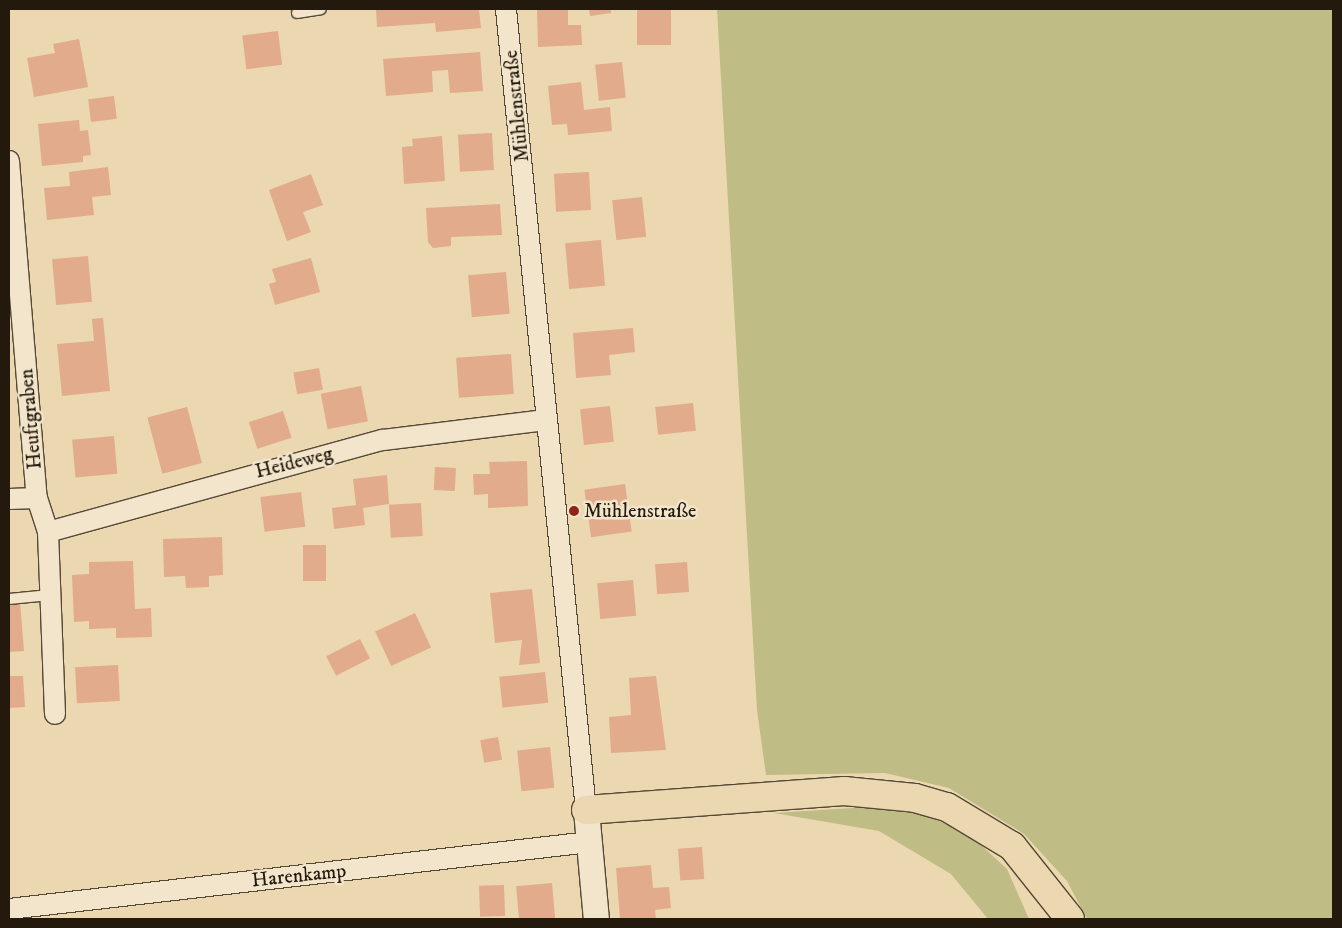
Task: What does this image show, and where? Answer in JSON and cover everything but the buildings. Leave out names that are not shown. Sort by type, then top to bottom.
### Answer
[{"type":"highway","points":[[586,810],[798,793],[854,791],[915,798],[947,807],[982,825],[1012,846],[1070,919]]},
{"type":"highway","points":[[1045,887],[1054,919]]},
{"type":"street","name":"Mühlenstraße","points":[[506,9],[590,842],[596,919]]},
{"type":"street","name":"Heuftgraben","points":[[9,162],[13,260],[37,498],[48,532],[55,714]]},
{"type":"street","name":"Heideweg","points":[[48,532],[383,440],[546,420]]},
{"type":"street","name":"Heuftgraben","points":[[9,499],[37,498]]},
{"type":"street","name":"Harenkamp","points":[[9,909],[590,842]]},
{"type":"lane","points":[[297,13],[321,9]]},
{"type":"lane","points":[[9,600],[50,595]]},
{"type":"shaded area","points":[[717,9],[1333,9],[1333,919],[1087,919],[1067,881],[1024,834],[949,788],[885,773],[766,775],[757,710]]},
{"type":"shaded area","points":[[868,807],[926,815],[970,835],[1007,869],[1029,919],[988,919],[951,874],[879,831],[774,813]]},
{"type":"place","name":"Mühlenstraße","points":[[574,511]]}]
